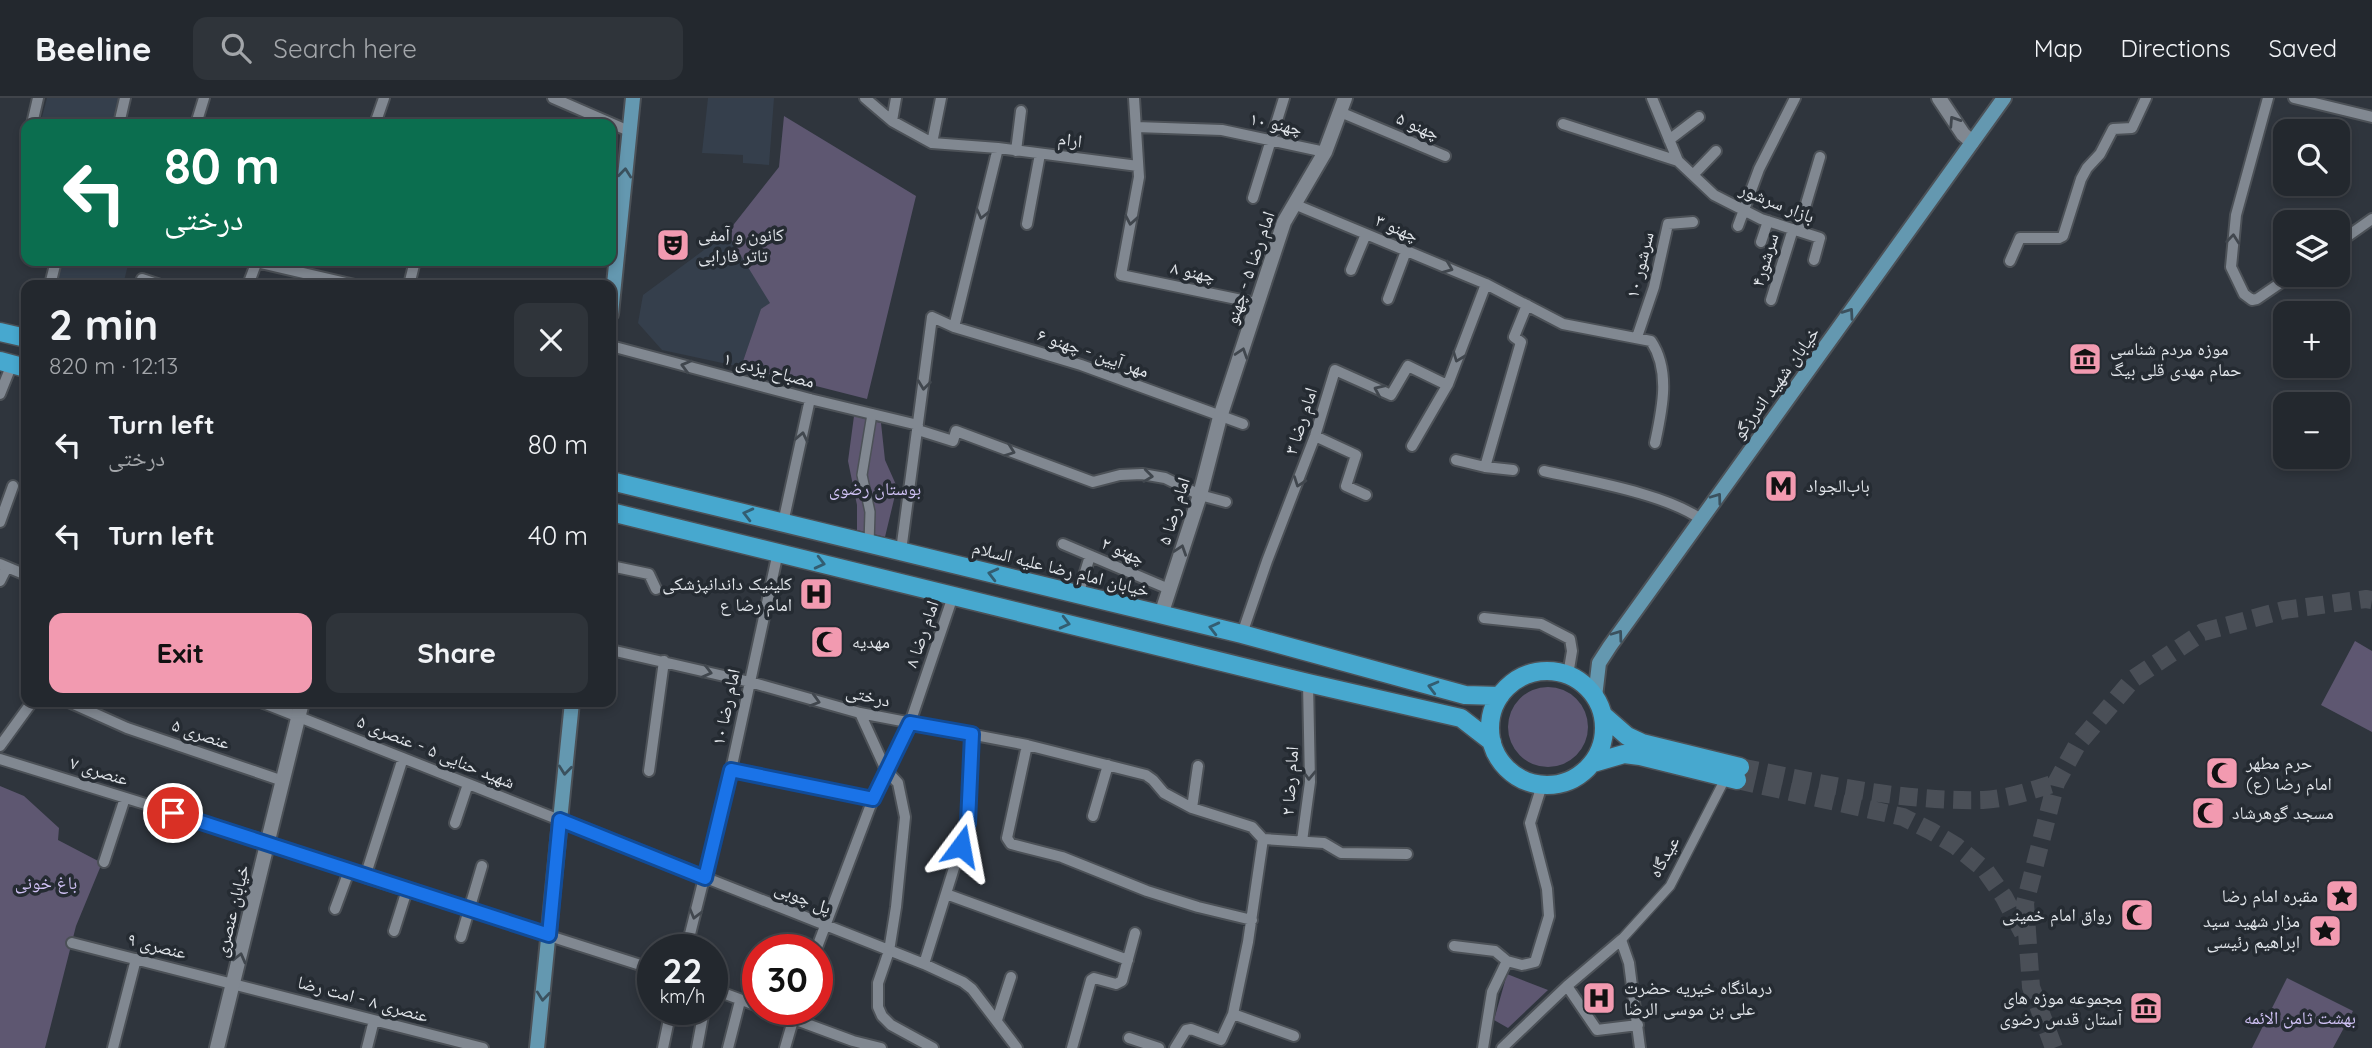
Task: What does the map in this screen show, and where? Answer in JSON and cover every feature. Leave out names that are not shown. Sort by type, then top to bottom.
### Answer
[{"type":"main road","points":[[616,227],[633,98]]},
{"type":"main road","name":"خیابان شهید اندرزگو","points":[[1595,697],[1599,663],[2004,98]]},
{"type":"main road","points":[[0,332],[21,337]]},
{"type":"main road","name":"خیابان امام رضا علیه السلام","points":[[616,482],[1242,634],[1465,695],[1500,696]]},
{"type":"main road","points":[[616,513],[1461,718],[1492,742]]},
{"type":"main road","points":[[1547,671],[1568,675],[1584,684],[1595,697],[1603,715],[1601,749],[1579,776],[1561,784],[1542,785],[1525,781],[1510,772],[1499,758],[1492,742],[1490,723],[1493,708],[1513,683],[1529,674],[1547,671]]},
{"type":"main road","points":[[537,1048],[571,707]]},
{"type":"main road","points":[[1603,715],[1627,736],[1642,743],[1734,776]]},
{"type":"main road","points":[[1592,763],[1624,754],[1734,776]]},
{"type":"street","points":[[33,119],[38,98]]},
{"type":"street","points":[[120,119],[125,98]]},
{"type":"street","points":[[198,119],[204,98]]},
{"type":"street","points":[[377,119],[384,98]]},
{"type":"street","points":[[553,98],[601,119]]},
{"type":"street","points":[[865,98],[892,121],[932,143],[941,98]]},
{"type":"street","points":[[892,121],[895,98]]},
{"type":"street","points":[[1134,98],[1138,166]]},
{"type":"street","points":[[1253,198],[1284,98]]},
{"type":"street","name":"بازار سرشور","points":[[1652,98],[1678,161],[1714,195],[1768,221],[1820,239],[1814,260]]},
{"type":"street","points":[[1738,226],[1759,169],[1795,98]]},
{"type":"street","points":[[1939,98],[1963,134],[1972,142]]},
{"type":"street","points":[[2010,261],[2020,238],[2063,236],[2087,168],[2100,154],[2113,129],[2132,128],[2146,98]]},
{"type":"street","points":[[2269,98],[2236,215],[2231,267],[2239,286],[2252,300],[2274,287]]},
{"type":"street","points":[[2294,98],[2372,117]]},
{"type":"street","name":"امام رضا ۵ - چهنو","points":[[1220,417],[1284,222],[1325,152],[1342,105]]},
{"type":"street","name":"چهنو ۵","points":[[1342,105],[1445,156]]},
{"type":"street","points":[[1016,150],[1021,111]]},
{"type":"street","points":[[1669,140],[1699,117]]},
{"type":"street","points":[[1563,124],[1678,161]]},
{"type":"street","points":[[616,125],[629,131]]},
{"type":"street","name":"چهنو ۱۰","points":[[1136,127],[1222,130],[1325,152]]},
{"type":"street","name":"ارام","points":[[932,143],[999,148],[1138,166]]},
{"type":"street","points":[[954,327],[999,148]]},
{"type":"street","points":[[1693,175],[1716,151]]},
{"type":"street","points":[[1027,224],[1040,154]]},
{"type":"street","name":"سرشور۴","points":[[1770,300],[1820,157]]},
{"type":"street","name":"چهنو ۸","points":[[1138,166],[1139,177],[1121,275],[1256,303]]},
{"type":"street","name":"چهنو ۳","points":[[1294,204],[1486,284],[1563,324],[1637,337]]},
{"type":"street","points":[[2350,235],[2372,219]]},
{"type":"street","points":[[1761,242],[1768,221]]},
{"type":"street","name":"سرشور ۱۰","points":[[1637,337],[1654,287],[1668,224],[1693,222]]},
{"type":"street","points":[[1351,270],[1366,234]]},
{"type":"street","points":[[1388,299],[1406,251]]},
{"type":"street","points":[[277,266],[335,280]]},
{"type":"street","points":[[1412,446],[1447,385],[1486,284]]},
{"type":"street","points":[[1485,467],[1521,342],[1514,337],[1527,305]]},
{"type":"street","name":"مهر آیین - چهنو ۶","points":[[918,427],[933,317],[954,327],[1081,365],[1243,424]]},
{"type":"street","points":[[1637,337],[1651,341],[1660,354],[1664,391],[1656,443]]},
{"type":"street","name":"مصباح یزدی ۱","points":[[616,347],[872,414],[954,441],[956,431],[1093,482],[1120,475],[1142,474],[1165,478],[1200,495]]},
{"type":"street","points":[[0,394],[13,364]]},
{"type":"street","name":"امام رضا ۳","points":[[1242,634],[1315,436],[1335,370],[1392,395],[1408,366],[1447,385]]},
{"type":"street","points":[[783,523],[810,399]]},
{"type":"street","points":[[869,544],[870,512],[862,475],[872,414]]},
{"type":"street","name":"امام رضا ۵","points":[[1161,615],[1200,495],[1220,417]]},
{"type":"street","points":[[901,551],[918,427]]},
{"type":"street","points":[[1315,436],[1356,455],[1346,486],[1366,495]]},
{"type":"street","points":[[1456,460],[1513,470]]},
{"type":"street","points":[[1544,471],[1638,494],[1692,512],[1702,520]]},
{"type":"street","points":[[0,522],[13,486]]},
{"type":"street","points":[[1200,495],[1226,502]]},
{"type":"street","name":"چهنو ۲","points":[[1063,544],[1169,589]]},
{"type":"street","name":"امام رضا ۱۰","points":[[690,934],[731,770],[778,552]]},
{"type":"street","points":[[1078,594],[1090,556]]},
{"type":"street","points":[[0,581],[4,565],[21,573]]},
{"type":"street","points":[[616,567],[649,574],[656,589]]},
{"type":"street","name":"امام رضا ۸","points":[[821,934],[873,799],[910,723],[953,596]]},
{"type":"street","points":[[1484,618],[1541,624],[1570,639],[1572,651],[1568,675]]},
{"type":"street","name":"درختی","points":[[616,651],[750,682],[860,713],[1027,744],[1150,777],[1161,792],[1192,808],[1252,827],[1263,839]]},
{"type":"street","points":[[649,771],[664,661]]},
{"type":"street","name":"امام رضا ۲","points":[[1263,839],[1302,841],[1310,782],[1308,683]]},
{"type":"street","points":[[0,746],[28,707]]},
{"type":"street","name":"عنصری ۵","points":[[80,707],[127,728],[283,781]]},
{"type":"street","name":"شهید حنایی ۵ - عنصری ۵","points":[[274,707],[705,878]]},
{"type":"street","name":"خیابان عنصری","points":[[217,1048],[301,707]]},
{"type":"street","points":[[860,713],[886,770],[898,783],[905,817],[896,907],[889,951],[878,983],[878,1007],[891,1025],[933,1048]]},
{"type":"street","points":[[972,734],[968,823],[924,964],[963,982],[997,1020],[1017,1048]]},
{"type":"street","points":[[1027,744],[1007,838],[1011,844],[1062,857],[1160,895],[1252,920]]},
{"type":"street","points":[[365,877],[403,758]]},
{"type":"street","name":"عنصری ۷","points":[[0,759],[268,842],[365,877],[637,964]]},
{"type":"street","points":[[1093,816],[1108,765]]},
{"type":"street","points":[[1192,808],[1198,766]]},
{"type":"street","points":[[731,770],[873,799]]},
{"type":"street","name":"عیدگاه","points":[[1621,940],[1670,886],[1734,776]]},
{"type":"street","points":[[455,823],[468,784]]},
{"type":"street","points":[[1454,946],[1495,951],[1507,961],[1522,965],[1535,962],[1549,916],[1547,889],[1530,823],[1542,785]]},
{"type":"street","points":[[104,862],[125,798]]},
{"type":"street","points":[[1175,1048],[1186,1030],[1221,1040],[1233,1014],[1252,920],[1263,839]]},
{"type":"street","points":[[1302,841],[1324,843],[1341,853],[1406,854]]},
{"type":"street","points":[[461,937],[482,866]]},
{"type":"street","points":[[335,909],[349,871]]},
{"type":"street","name":"پل چوبی","points":[[705,878],[924,964]]},
{"type":"street","points":[[394,931],[407,890]]},
{"type":"street","points":[[947,894],[1128,960]]},
{"type":"street","points":[[1072,1048],[1091,980],[1094,978],[1119,983],[1135,933]]},
{"type":"street","points":[[1502,1048],[1567,986],[1621,940],[1629,963],[1640,1048]]},
{"type":"street","name":"عنصری ۹","points":[[72,943],[234,983]]},
{"type":"street","points":[[113,1048],[136,959]]},
{"type":"street","points":[[1483,1048],[1492,992],[1507,961]]},
{"type":"street","points":[[997,1020],[1010,977]]},
{"type":"street","name":"عنصری ۸ - امت رضا","points":[[234,983],[374,1020],[437,1042],[483,1048]]},
{"type":"street","points":[[1567,986],[1597,1030],[1638,1025]]},
{"type":"street","points":[[728,996],[740,1001],[728,1048]]},
{"type":"street","points":[[1233,1014],[1294,1036]]},
{"type":"street","points":[[367,1048],[374,1020]]},
{"type":"street","points":[[663,1048],[668,1025]]},
{"type":"street","points":[[697,1048],[701,1025]]},
{"type":"street","points":[[785,1048],[791,1025]]},
{"type":"street","points":[[815,1025],[853,1045],[881,1048]]},
{"type":"street","points":[[1129,1038],[1159,1048]]},
{"type":"shaded area","points":[[47,98],[120,98],[116,119],[42,117]]},
{"type":"shaded area","points":[[708,98],[774,98],[769,165],[743,163],[743,155],[702,153]]},
{"type":"shaded area","points":[[727,233],[771,303],[761,310],[741,367],[662,350],[638,323],[643,295]]},
{"type":"shaded area","points":[[59,266],[128,266],[124,280],[55,280]]},
{"type":"green space","points":[[784,116],[916,196],[867,399],[741,367],[761,309],[770,303],[727,233],[779,167]]},
{"type":"green space","name":"بوستان رضوی","points":[[854,416],[881,423],[885,460],[897,487],[885,537],[857,530],[857,505],[848,461]]},
{"type":"green space","points":[[2355,641],[2372,651],[2372,732],[2321,705]]},
{"type":"green space","points":[[1540,687],[1556,687],[1570,694],[1581,705],[1588,719],[1585,742],[1570,760],[1556,767],[1540,767],[1526,760],[1515,749],[1508,735],[1508,719],[1515,705],[1526,694]]},
{"type":"green space","name":"باغ خونی","points":[[0,786],[24,796],[59,828],[58,840],[102,863],[76,926],[45,1048],[0,1048]]},
{"type":"green space","points":[[1507,974],[1548,990],[1508,1028],[1494,1020]]},
{"type":"green space","name":"بهشت ثامن الائمه","points":[[2287,978],[2353,1011],[2333,1048],[2252,1048]]},
{"type":"tunnel","points":[[2054,1048],[2031,987],[2025,903],[2056,783],[2077,745],[2133,679],[2203,632],[2284,610],[2372,600]]},
{"type":"tunnel","points":[[1740,767],[1891,795],[1952,800],[2002,798],[2056,783]]},
{"type":"tunnel","points":[[1737,780],[1903,817],[1931,831],[1956,846],[1985,870],[2004,897],[2025,937]]},
{"type":"place","name":"کانون و آمفی تاتر فارابی","points":[[673,245]]},
{"type":"place","name":"موزه مردم شناسی حمام مهدی قلی بیگ","points":[[2085,359]]},
{"type":"place","name":"باب‌الجواد","points":[[1781,486]]},
{"type":"place","name":"کلینیک داندانپزشکى امام رضا ع","points":[[816,594]]},
{"type":"place","name":"مهدیه","points":[[827,642]]},
{"type":"place","name":"حرم مطهر امام رضا (ع)","points":[[2222,773]]},
{"type":"place","name":"مسجد گوهرشاد","points":[[2208,813]]},
{"type":"place","name":"مقبره امام رضا","points":[[2342,896]]},
{"type":"place","name":"رواق امام خمینی","points":[[2137,915]]},
{"type":"place","name":"مزار شهید سید ابراهیم رئیسی","points":[[2325,931]]},
{"type":"place","name":"درمانگاه خیریه حضرت علی بن موسی الرضا","points":[[1599,998]]},
{"type":"place","name":"مجموعه موزه های آستان قدس رضوی","points":[[2146,1008]]},
{"type":"route","points":[[173,813],[549,935],[560,820],[705,878],[731,770],[873,799],[910,723],[972,734],[968,823],[961,846]]}]
